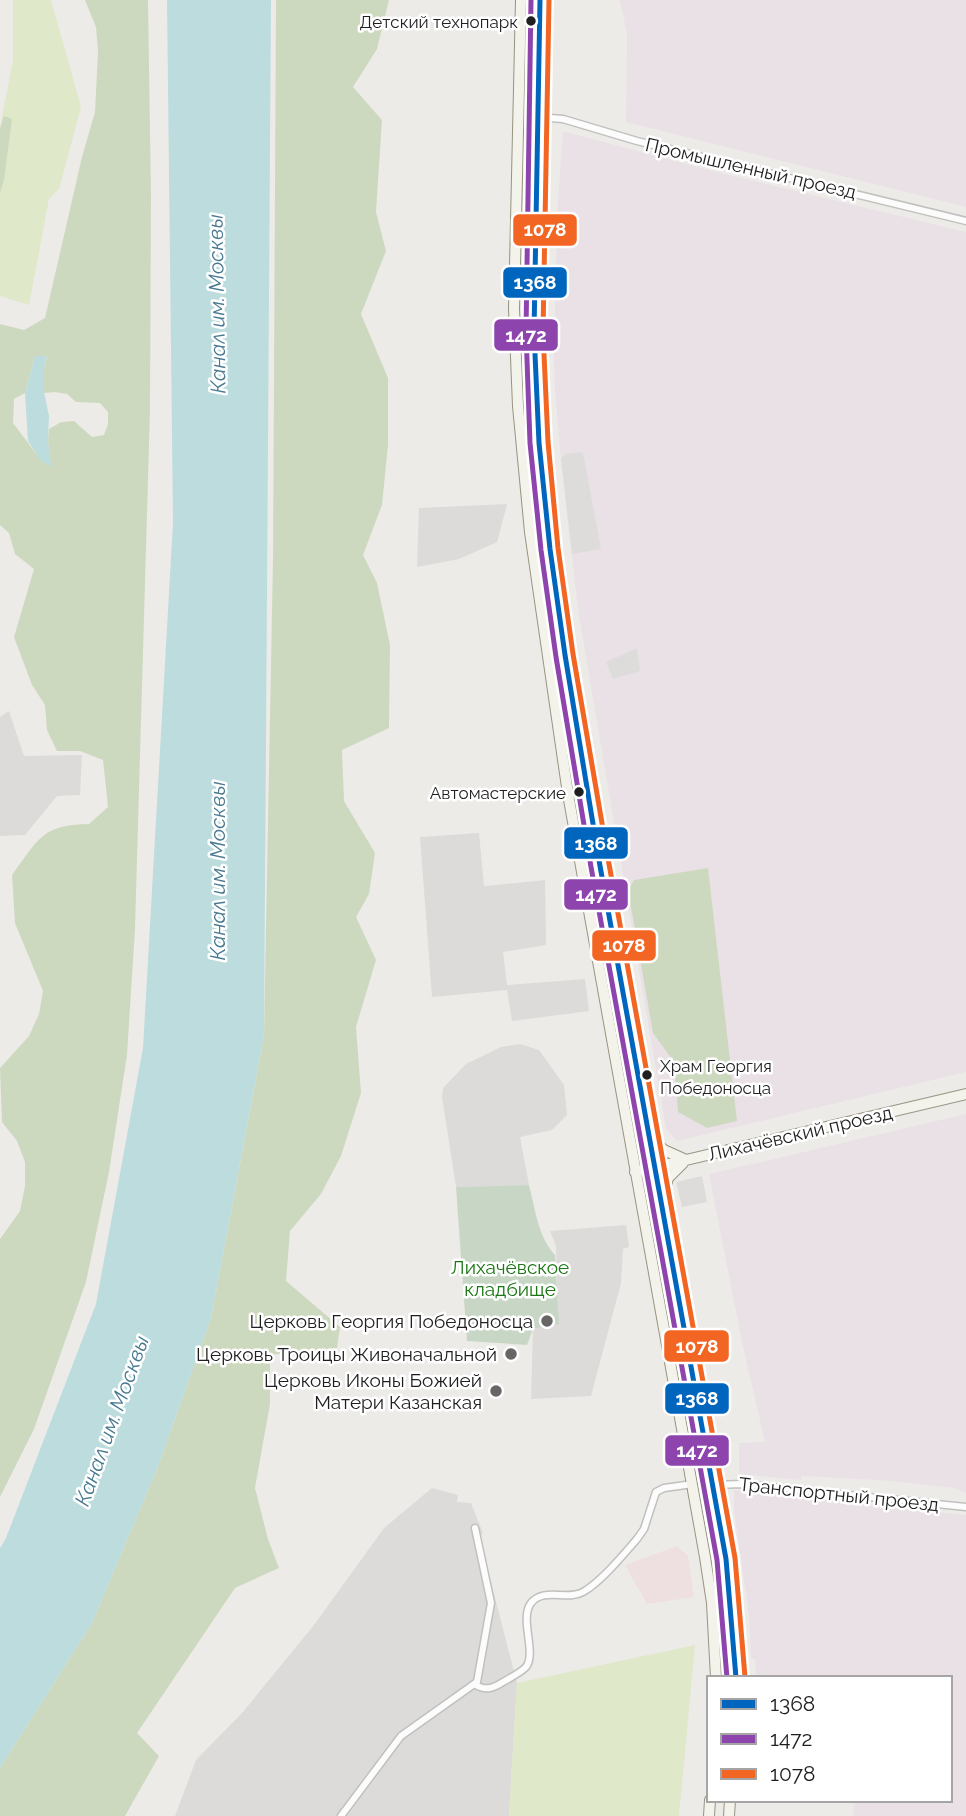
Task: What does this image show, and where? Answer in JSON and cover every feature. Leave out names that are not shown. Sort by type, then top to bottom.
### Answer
[{"type":"main road","points":[[521,0],[514,309],[517,405],[524,476],[559,735],[635,1172],[693,1484],[712,1603],[716,1676]]},
{"type":"main road","points":[[540,0],[533,310],[544,488],[577,732],[732,1601],[736,1676]]},
{"type":"main road","name":"Лихачёвский проезд","points":[[635,1172],[966,1094]]},
{"type":"main road","points":[[649,1136],[664,1150],[686,1160]]},
{"type":"main road","points":[[661,1207],[668,1178],[677,1166],[686,1160]]},
{"type":"street","name":"Промышленный проезд","points":[[537,117],[563,119],[637,141],[966,221]]},
{"type":"street","name":"Транспортный проезд","points":[[713,1485],[743,1483],[966,1507]]},
{"type":"street","points":[[474,1684],[481,1689],[492,1689],[525,1668],[529,1656],[528,1611],[532,1603],[544,1596],[584,1592],[637,1539],[648,1519],[656,1492],[664,1488],[693,1484]]},
{"type":"street","points":[[341,1816],[401,1736],[477,1682],[491,1604],[475,1528]]},
{"type":"shaded area","points":[[620,0],[966,0],[966,207],[626,122],[627,34]]},
{"type":"shaded area","points":[[563,131],[709,170],[966,232],[966,1072],[677,1141],[666,1129],[578,610],[561,459],[554,361],[557,217]]},
{"type":"shaded area","points":[[583,453],[601,549],[572,554],[561,459],[566,454]]},
{"type":"shaded area","points":[[507,504],[497,542],[459,559],[417,567],[419,508]]},
{"type":"shaded area","points":[[637,648],[640,671],[613,679],[606,662]]},
{"type":"shaded area","points":[[9,711],[24,756],[82,755],[80,795],[57,796],[25,835],[0,836],[0,717]]},
{"type":"shaded area","points":[[479,833],[484,886],[545,880],[546,945],[503,952],[507,985],[585,979],[589,1011],[512,1021],[507,990],[432,997],[420,837]]},
{"type":"shaded area","points":[[520,1044],[539,1050],[564,1085],[567,1115],[552,1130],[520,1137],[529,1185],[456,1187],[442,1097],[443,1088],[466,1064],[501,1047]]},
{"type":"shaded area","points":[[966,1114],[966,1493],[954,1488],[892,1481],[802,1476],[801,1480],[739,1474],[739,1443],[765,1442],[709,1174]]},
{"type":"shaded area","points":[[702,1176],[707,1202],[682,1207],[676,1182]]},
{"type":"shaded area","points":[[626,1225],[629,1247],[623,1249],[621,1283],[591,1396],[531,1399],[533,1329],[558,1324],[556,1246],[550,1231]]},
{"type":"shaded area","points":[[432,1488],[458,1495],[457,1502],[471,1503],[483,1533],[479,1536],[517,1683],[509,1816],[175,1816],[196,1760],[242,1713],[314,1625],[384,1528]]},
{"type":"shaded area","points":[[734,1490],[966,1515],[966,1816],[853,1816],[854,1802],[952,1802],[952,1676],[756,1676],[755,1659],[751,1659],[749,1615],[734,1511]]},
{"type":"shaded area","points":[[677,1546],[688,1556],[694,1597],[647,1604],[625,1565]]},
{"type":"green space","points":[[13,0],[51,0],[81,107],[59,189],[49,199],[29,305],[0,296],[0,127],[13,60]]},
{"type":"green space","points":[[85,0],[148,0],[150,410],[135,929],[127,1055],[109,1172],[86,1282],[34,1429],[0,1497],[0,1239],[20,1211],[25,1186],[25,1162],[17,1141],[2,1122],[0,1068],[29,1036],[39,1014],[43,991],[15,923],[12,875],[43,836],[61,827],[89,824],[108,807],[103,760],[80,751],[57,751],[47,730],[45,705],[32,685],[14,637],[34,569],[15,554],[9,533],[0,525],[0,324],[24,330],[45,318],[95,112],[98,52],[96,27]],"holes":[[[35,356],[47,357],[44,393],[67,394],[76,402],[100,403],[108,412],[104,435],[92,437],[74,421],[61,422],[49,429],[50,465],[41,460],[13,423],[14,399],[25,393]]]},
{"type":"green space","points":[[276,0],[389,0],[377,49],[353,87],[382,120],[376,212],[386,251],[361,314],[388,378],[388,445],[382,505],[363,555],[377,583],[390,645],[389,728],[342,750],[344,801],[375,853],[369,894],[356,917],[376,960],[356,1027],[361,1093],[341,1156],[321,1194],[290,1231],[286,1281],[340,1327],[337,1348],[270,1355],[270,1404],[255,1488],[268,1539],[279,1568],[235,1588],[137,1733],[159,1756],[125,1816],[0,1816],[0,1768],[92,1623],[157,1469],[211,1318],[264,1035],[273,558]]},
{"type":"green space","points":[[4,116],[12,119],[0,193],[0,129]]},
{"type":"green space","points":[[708,868],[737,1121],[707,1128],[678,1112],[674,1062],[653,1033],[628,890],[634,880]]},
{"type":"green space","name":"Лихачёвское кладбище","points":[[529,1185],[541,1231],[555,1255],[559,1324],[533,1329],[527,1345],[467,1341],[456,1187]]},
{"type":"green space","points":[[695,1645],[679,1816],[509,1816],[517,1683]]},
{"type":"water","name":"Канал им. Москвы","points":[[167,0],[271,0],[264,1035],[211,1318],[157,1469],[92,1623],[0,1768],[0,1548],[96,1304],[143,1048],[173,523]]},
{"type":"water","points":[[35,356],[47,356],[44,392],[49,416],[51,466],[41,461],[28,441],[25,393]]},
{"type":"transit line","name":"1472","points":[[531,0],[526,332],[530,443],[541,550],[591,867],[717,1560],[727,1676]]},
{"type":"transit line","name":"1368","points":[[540,0],[534,332],[539,443],[550,549],[600,866],[726,1559],[736,1676]]},
{"type":"transit line","name":"1078","points":[[549,0],[543,332],[548,442],[558,548],[609,864],[735,1558],[745,1676]]},
{"type":"place","name":"Детский технопарк","points":[[531,21]]},
{"type":"place","name":"Автомастерские","points":[[579,792]]},
{"type":"place","name":"Храм Георгия Победоносца","points":[[647,1075]]},
{"type":"place","name":"Церковь Георгия Победоносца","points":[[547,1321]]},
{"type":"place","name":"Церковь Троицы Живоначальной","points":[[511,1354]]},
{"type":"place","name":"Церковь Иконы Божией Матери Казанская","points":[[496,1391]]}]
